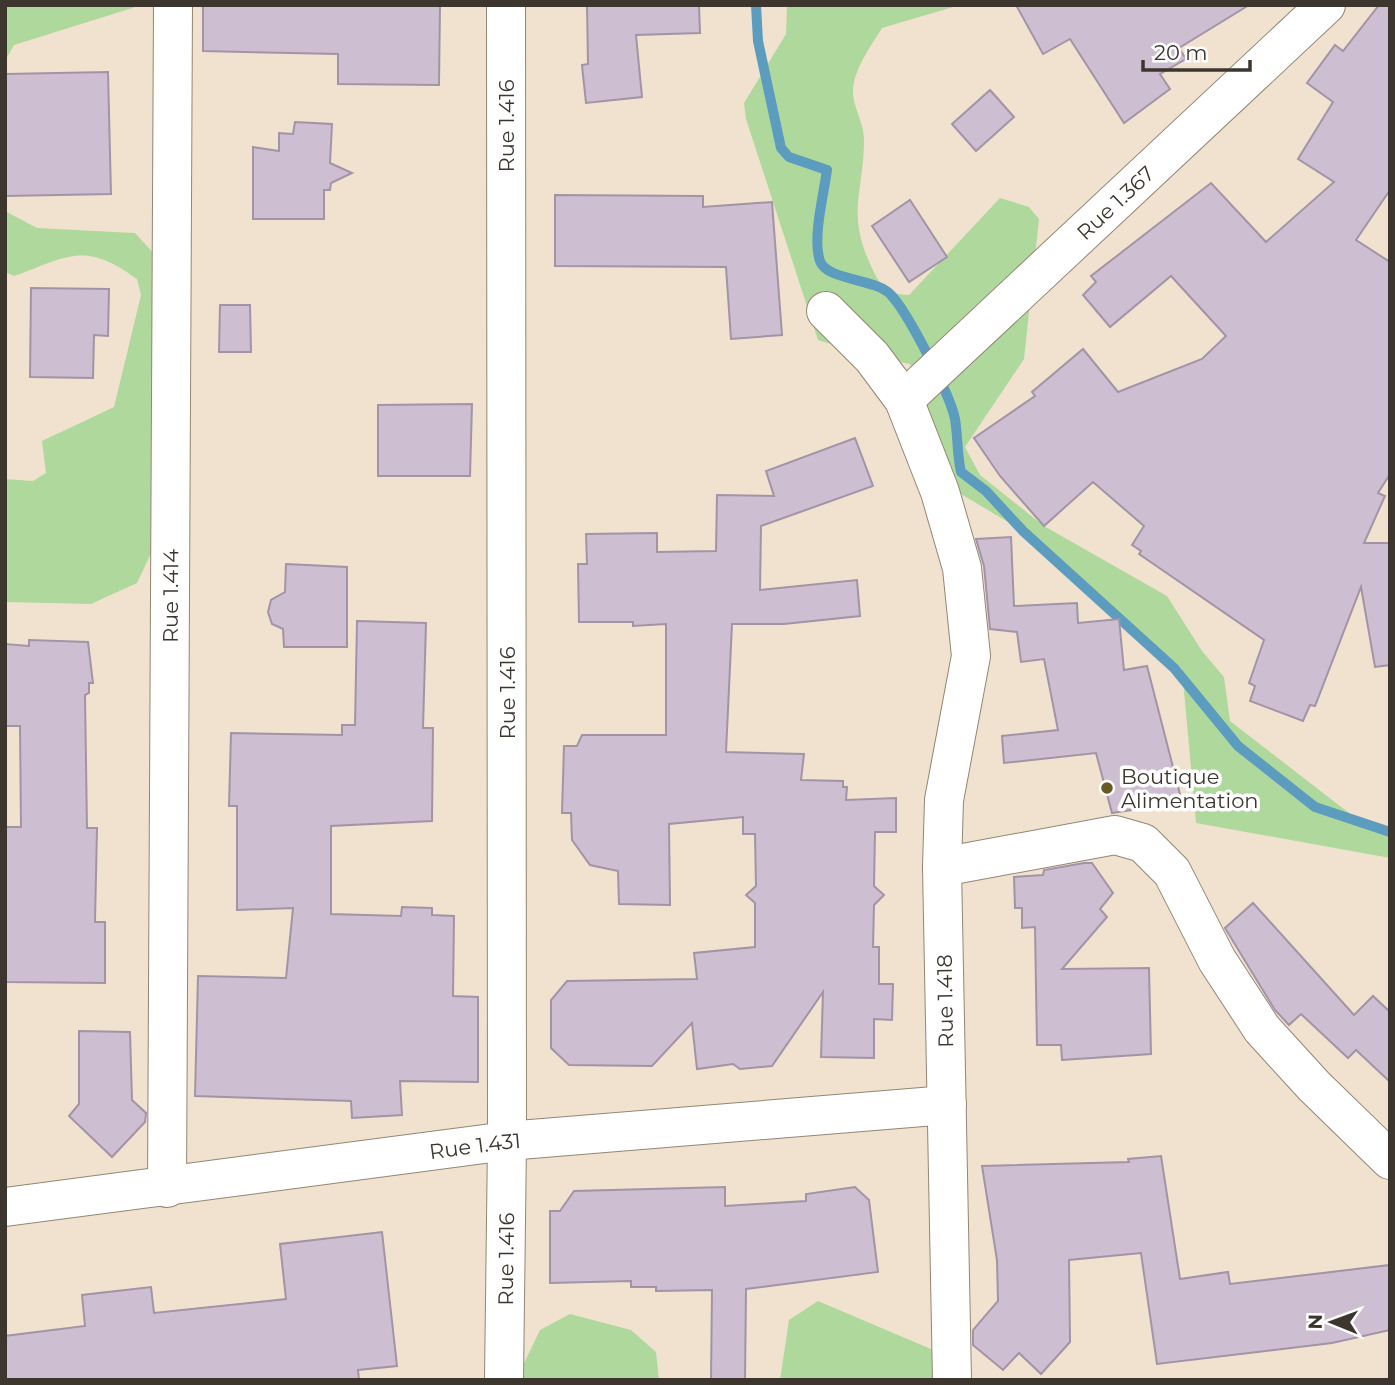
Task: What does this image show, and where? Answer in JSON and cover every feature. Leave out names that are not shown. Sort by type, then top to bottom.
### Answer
[{"type":"street","name":"Rue 1.414","points":[[167,1188],[173,5]]},
{"type":"street","name":"Rue 1.416","points":[[504,1380],[508,1141],[506,5]]},
{"type":"street","name":"Rue 1.367","points":[[904,400],[1326,5]]},
{"type":"street","name":"Rue 1.418","points":[[826,311],[872,357],[904,400],[940,492],[962,568],[971,656],[944,800],[942,867],[952,1380]]},
{"type":"street","points":[[942,867],[1115,835],[1143,843],[1172,872],[1217,960],[1262,1029],[1314,1086],[1390,1160]]},
{"type":"street","name":"Rue 1.431","points":[[5,1208],[508,1141],[947,1105]]},
{"type":"green space","points":[[5,5],[142,5],[14,45],[5,61]]},
{"type":"green space","points":[[787,5],[960,5],[882,28],[863,58],[856,75],[853,98],[864,139],[858,202],[859,231],[874,273],[889,291],[909,295],[1000,198],[1029,207],[1039,219],[1024,359],[965,447],[980,475],[1044,526],[1167,596],[1202,651],[1224,677],[1230,721],[1371,830],[1390,832],[1390,858],[1196,823],[1182,669],[1119,619],[1023,531],[961,494],[910,364],[872,357],[818,340],[746,119],[744,103],[786,34]]},
{"type":"green space","points":[[5,211],[37,228],[135,233],[158,258],[152,551],[137,583],[91,604],[5,602],[5,479],[33,481],[46,473],[42,441],[114,407],[141,295],[137,279],[119,267],[90,256],[64,258],[14,276],[5,272]]},
{"type":"green space","points":[[818,1301],[938,1352],[966,1380],[780,1380],[789,1320]]},
{"type":"green space","points":[[570,1314],[631,1330],[656,1352],[659,1380],[516,1380],[540,1330]]},
{"type":"building","points":[[203,5],[440,5],[439,85],[338,84],[338,54],[203,51]]},
{"type":"building","points":[[587,5],[699,5],[700,33],[636,35],[642,97],[586,103],[582,65],[588,64]]},
{"type":"building","points":[[1016,5],[1249,5],[1179,48],[1186,59],[1160,74],[1170,89],[1124,123],[1070,39],[1043,54]]},
{"type":"building","points":[[1379,5],[1390,5],[1390,190],[1356,240],[1390,262],[1390,474],[1378,493],[1385,496],[1364,543],[1390,543],[1390,665],[1375,667],[1361,587],[1315,706],[1310,705],[1303,721],[1250,701],[1255,686],[1249,683],[1264,640],[1139,554],[1141,551],[1132,545],[1144,526],[1093,482],[1044,526],[1000,476],[974,438],[1035,396],[1032,392],[1083,349],[1118,392],[1202,359],[1226,336],[1171,276],[1110,327],[1083,295],[1096,282],[1091,276],[1211,183],[1266,242],[1334,182],[1298,159],[1333,102],[1307,83],[1335,45],[1343,51]]},
{"type":"building","points":[[108,72],[111,194],[5,196],[5,74]]},
{"type":"building","points":[[990,90],[1014,117],[976,151],[952,124]]},
{"type":"building","points":[[295,122],[332,124],[330,163],[352,173],[331,183],[330,190],[324,190],[324,219],[253,219],[253,147],[279,151],[279,133],[293,134]]},
{"type":"building","points":[[555,195],[703,196],[703,207],[772,202],[782,335],[731,339],[726,267],[555,266]]},
{"type":"building","points":[[910,200],[947,257],[909,282],[872,226]]},
{"type":"building","points":[[31,288],[109,289],[108,336],[94,335],[93,378],[30,377]]},
{"type":"building","points":[[220,305],[250,305],[251,352],[219,352]]},
{"type":"building","points":[[472,404],[470,476],[378,476],[378,405]]},
{"type":"building","points":[[855,438],[873,486],[761,526],[760,590],[857,580],[860,616],[784,624],[732,624],[726,752],[804,754],[801,780],[843,781],[843,787],[847,787],[846,800],[896,798],[896,832],[875,832],[874,886],[884,895],[874,905],[873,947],[879,947],[879,984],[893,984],[892,1020],[874,1019],[874,1058],[821,1057],[823,992],[772,1066],[740,1069],[733,1064],[697,1069],[692,1023],[652,1066],[569,1065],[551,1048],[551,1000],[567,981],[697,979],[694,953],[755,947],[755,903],[746,895],[756,886],[755,834],[743,834],[743,817],[669,824],[670,905],[619,904],[618,871],[590,865],[572,840],[571,813],[562,813],[564,746],[577,746],[582,735],[666,735],[666,624],[633,626],[633,622],[579,622],[578,564],[587,564],[586,534],[657,533],[657,552],[716,551],[717,495],[774,496],[766,471]]},
{"type":"building","points":[[1011,537],[1014,606],[1077,603],[1078,623],[1119,619],[1124,670],[1147,666],[1182,802],[1112,813],[1096,753],[1004,763],[1002,736],[1058,730],[1044,659],[1021,662],[1017,632],[990,629],[984,566],[976,539]]},
{"type":"building","points":[[286,564],[347,567],[347,647],[284,647],[283,629],[272,624],[268,612],[271,600],[285,592]]},
{"type":"building","points":[[357,621],[426,623],[423,728],[433,728],[432,821],[331,826],[331,914],[401,916],[402,907],[432,908],[432,915],[454,916],[453,996],[478,997],[478,1082],[400,1081],[402,1115],[352,1118],[351,1101],[195,1096],[198,976],[286,978],[293,908],[237,910],[237,806],[229,806],[231,733],[342,735],[342,725],[355,725]]},
{"type":"building","points":[[29,640],[88,642],[93,683],[89,683],[89,693],[85,695],[87,828],[97,828],[95,922],[105,922],[105,983],[5,982],[5,827],[21,827],[20,726],[5,726],[5,644],[29,646]]},
{"type":"building","points":[[1092,863],[1113,893],[1100,909],[1107,917],[1062,969],[1149,968],[1151,1054],[1062,1060],[1061,1045],[1037,1045],[1035,927],[1022,928],[1022,908],[1015,908],[1014,877],[1043,875],[1044,870]]},
{"type":"building","points":[[1253,903],[1354,1015],[1373,996],[1390,1012],[1390,1082],[1356,1050],[1348,1058],[1301,1014],[1289,1025],[1275,1010],[1225,928]]},
{"type":"building","points":[[79,1031],[130,1032],[132,1100],[146,1113],[145,1122],[112,1157],[69,1116],[79,1104]]},
{"type":"building","points":[[1161,1156],[1180,1279],[1228,1272],[1230,1284],[1390,1265],[1390,1330],[1332,1343],[1157,1364],[1141,1253],[1069,1260],[1070,1342],[1041,1374],[1019,1353],[1003,1370],[973,1345],[973,1330],[998,1301],[997,1260],[982,1166],[1129,1162],[1128,1159]]},
{"type":"building","points":[[725,1187],[725,1206],[806,1201],[806,1194],[855,1187],[869,1200],[878,1272],[746,1289],[745,1380],[711,1380],[712,1290],[656,1291],[656,1287],[631,1287],[631,1281],[550,1283],[550,1211],[560,1211],[574,1191]]},
{"type":"building","points":[[382,1232],[397,1366],[358,1370],[359,1380],[5,1380],[5,1336],[85,1326],[82,1295],[151,1287],[154,1313],[286,1299],[280,1244]]},
{"type":"waterway","points":[[756,5],[758,41],[781,148],[789,157],[827,170],[817,241],[820,261],[824,268],[832,272],[884,289],[898,304],[928,354],[952,407],[961,472],[986,491],[1023,531],[1174,668],[1238,746],[1315,807],[1390,832]]},
{"type":"place","name":"Boutique Alimentation","points":[[1107,788]]}]
